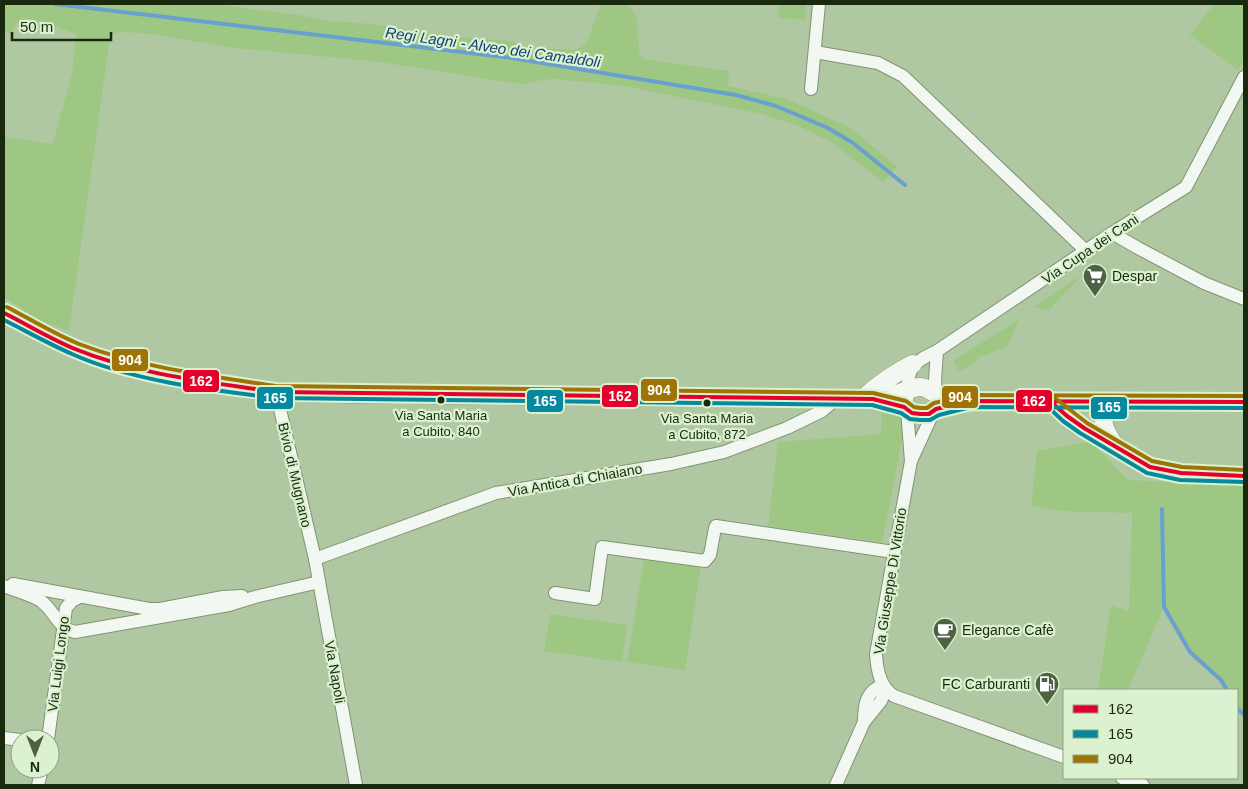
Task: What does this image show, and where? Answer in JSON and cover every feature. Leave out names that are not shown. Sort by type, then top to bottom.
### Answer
[{"type":"main road","points":[[4,313],[75,349],[116,362],[186,379],[276,392],[906,400]]},
{"type":"main road","points":[[867,399],[882,382],[913,364]]},
{"type":"main road","points":[[906,400],[913,388],[922,387],[930,389],[936,405]]},
{"type":"main road","points":[[906,400],[912,413],[920,414],[936,405],[970,401],[1244,402]]},
{"type":"main road","points":[[1051,402],[1063,415],[1076,424],[1158,470],[1189,474],[1244,476]]},
{"type":"main road","points":[[1113,402],[1106,410],[1103,420],[1106,433],[1117,448]]},
{"type":"street","points":[[811,89],[819,4]]},
{"type":"street","points":[[815,52],[878,63],[903,76],[1086,251]]},
{"type":"street","name":"Via Cupa dei Cani","points":[[913,364],[937,352],[1112,233],[1186,187],[1244,77]]},
{"type":"street","points":[[1112,233],[1204,283],[1244,299]]},
{"type":"street","points":[[936,405],[935,364],[937,352]]},
{"type":"street","points":[[906,400],[909,373],[913,364]]},
{"type":"street","name":"Bivio di Mugnano","points":[[276,392],[315,559]]},
{"type":"street","name":"Via Antica di Chiaiano","points":[[315,559],[496,493],[671,464],[724,452],[787,428],[822,411],[829,405],[830,399]]},
{"type":"street","name":"Via Giuseppe Di Vittorio","points":[[906,400],[912,461]]},
{"type":"street","name":"Via Giuseppe Di Vittorio","points":[[883,684],[878,673],[876,654],[894,552],[912,461],[936,405]]},
{"type":"street","points":[[555,593],[595,599],[602,547],[705,561],[710,555],[716,526],[894,552]]},
{"type":"street","name":"Via Napoli","points":[[315,559],[356,783]]},
{"type":"street","points":[[4,585],[42,601],[62,626],[67,630],[75,632],[229,605],[319,582]]},
{"type":"street","points":[[4,585],[31,586],[80,597],[160,609],[223,597],[255,597]]},
{"type":"street","name":"Via Luigi Longo","points":[[49,729],[66,608],[72,601],[80,597]]},
{"type":"street","points":[[126,624],[132,615],[130,605]]},
{"type":"street","points":[[836,785],[864,722],[866,702],[869,694],[883,684],[887,691],[894,696],[1063,757]]},
{"type":"street","points":[[1125,779],[1143,785]]},
{"type":"green space","points":[[4,4],[214,4],[299,15],[329,21],[373,24],[438,35],[509,41],[534,48],[572,50],[582,47],[587,41],[601,4],[627,4],[637,17],[639,51],[643,59],[729,71],[728,86],[787,99],[851,128],[897,167],[883,182],[834,144],[799,126],[762,114],[624,86],[554,79],[520,84],[380,62],[226,47],[150,34],[116,33],[110,37],[69,331],[39,320],[4,297],[4,137],[53,144],[72,73],[76,34],[42,22],[22,18],[16,24],[12,34],[4,32]]},
{"type":"green space","points":[[779,4],[806,4],[805,20],[778,18]]},
{"type":"green space","points":[[1214,4],[1244,4],[1244,57],[1238,70],[1190,35]]},
{"type":"green space","points":[[1082,275],[1048,311],[1034,307]]},
{"type":"green space","points":[[1019,319],[1007,347],[979,357],[972,366],[959,371],[953,361]]},
{"type":"green space","points":[[882,414],[902,415],[902,441],[882,542],[768,526],[778,442],[881,434]]},
{"type":"green space","points":[[1090,441],[1128,480],[1244,485],[1244,716],[1238,710],[1238,689],[1226,689],[1221,680],[1190,652],[1164,607],[1128,689],[1098,689],[1111,605],[1129,611],[1132,513],[1057,511],[1031,506],[1037,451]]},
{"type":"green space","points":[[644,559],[701,566],[685,670],[627,662]]},
{"type":"green space","points":[[550,614],[627,625],[622,662],[544,651]]},
{"type":"waterway","name":"Regi Lagni - Alveo dei Camaldoli","points":[[55,4],[512,58],[736,95],[776,106],[828,128],[853,143],[905,185]]},
{"type":"waterway","name":"Regi Lagni - Alveo dei Camaldoli","points":[[1162,509],[1164,607],[1190,652],[1221,680],[1226,689]]},
{"type":"waterway","name":"Regi Lagni - Alveo dei Camaldoli","points":[[1238,709],[1244,715]]},
{"type":"transit line","name":"904","points":[[7,307],[60,336],[103,352],[176,370],[276,386],[873,393],[906,401],[914,407],[920,408],[927,408],[934,403],[970,395],[1244,396]]},
{"type":"transit line","name":"162","points":[[4,313],[75,349],[99,358],[149,371],[200,381],[276,392],[873,399],[904,407],[912,413],[920,414],[929,414],[936,409],[970,401],[1244,402]]},
{"type":"transit line","name":"165","points":[[4,320],[72,354],[120,371],[172,383],[276,398],[872,405],[901,413],[910,419],[920,420],[930,420],[939,415],[971,407],[1244,408]]},
{"type":"transit line","name":"904","points":[[1055,398],[1087,423],[1152,461],[1182,467],[1244,470]]},
{"type":"transit line","name":"162","points":[[1051,402],[1084,428],[1150,467],[1181,473],[1244,476]]},
{"type":"transit line","name":"165","points":[[1047,406],[1080,433],[1147,473],[1180,480],[1244,482]]},
{"type":"place","name":"Despar","points":[[1095,297]]},
{"type":"place","name":"Via Santa Maria a Cubito, 840","points":[[441,400]]},
{"type":"place","name":"Via Santa Maria a Cubito, 872","points":[[707,403]]},
{"type":"place","name":"Elegance Cafè","points":[[945,651]]},
{"type":"place","name":"FC Carburanti","points":[[1047,705]]}]
